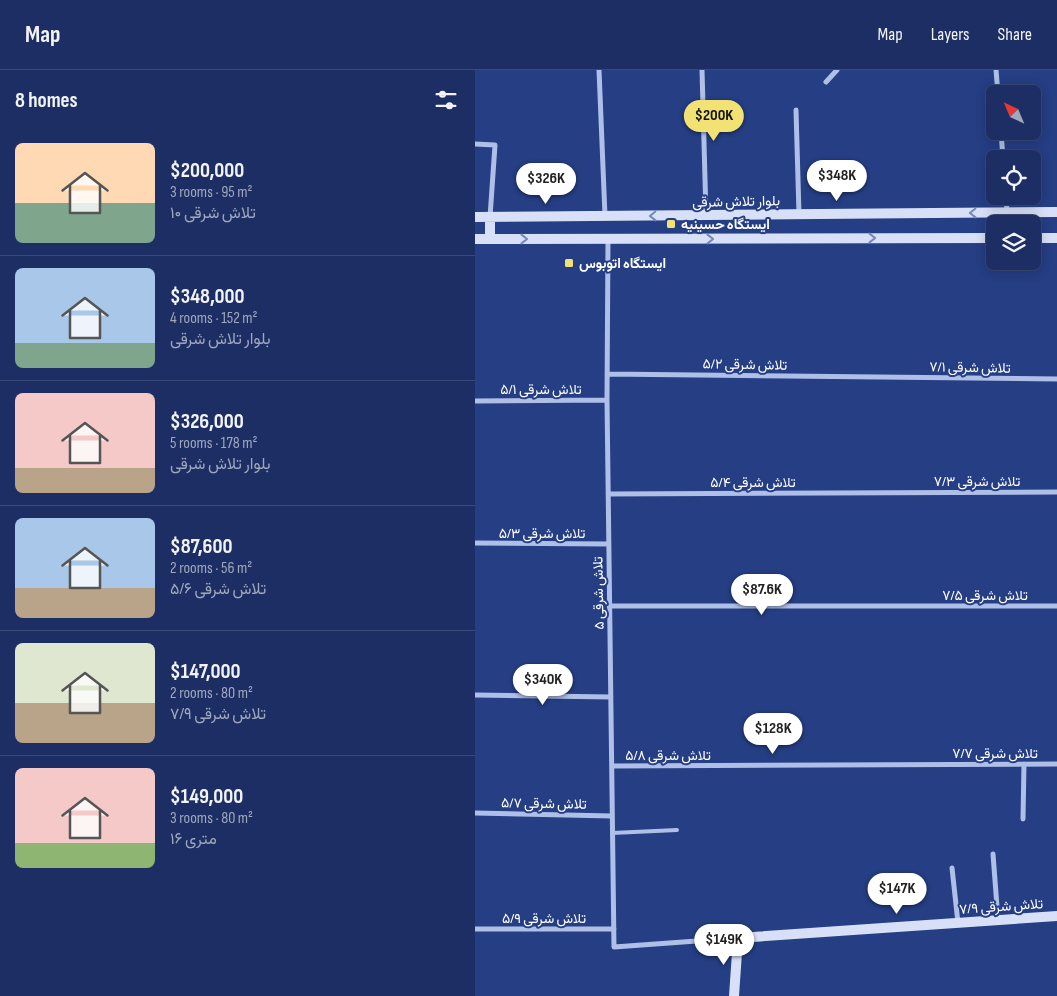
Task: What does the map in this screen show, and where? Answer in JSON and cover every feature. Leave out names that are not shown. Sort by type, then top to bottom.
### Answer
[{"type":"main road","name":"بلوار تلاش شرقی","points":[[475,217],[1057,212]]},
{"type":"main road","points":[[490,218],[490,239]]},
{"type":"main road","points":[[475,239],[986,238]]},
{"type":"main road","points":[[1041,238],[1057,238]]},
{"type":"main road","name":"۷/۹ تلاش شرقی","points":[[738,938],[1057,916]]},
{"type":"main road","points":[[735,996],[738,938]]},
{"type":"street","points":[[599,70],[605,217]]},
{"type":"street","points":[[702,70],[705,215]]},
{"type":"street","points":[[826,82],[837,70]]},
{"type":"street","points":[[996,70],[997,85]]},
{"type":"street","points":[[796,110],[799,214]]},
{"type":"street","points":[[475,144],[495,145],[490,218]]},
{"type":"street","points":[[1007,205],[1007,212]]},
{"type":"street","name":"۵ تلاش شرقی","points":[[608,239],[607,400],[614,946],[738,938]]},
{"type":"street","name":"۵/۲ تلاش شرقی","points":[[607,374],[883,377]]},
{"type":"street","name":"۷/۱ تلاش شرقی","points":[[883,377],[1057,379]]},
{"type":"street","name":"۵/۱ تلاش شرقی","points":[[475,401],[607,400]]},
{"type":"street","name":"۷/۳ تلاش شرقی","points":[[897,493],[1057,492]]},
{"type":"street","name":"۵/۴ تلاش شرقی","points":[[608,494],[897,493]]},
{"type":"street","name":"۵/۳ تلاش شرقی","points":[[475,543],[609,544]]},
{"type":"street","name":"۷/۵ تلاش شرقی","points":[[609,606],[1057,606]]},
{"type":"street","points":[[475,695],[611,697]]},
{"type":"street","name":"۵/۸ تلاش شرقی","points":[[612,766],[934,764]]},
{"type":"street","name":"۷/۷ تلاش شرقی","points":[[934,764],[1057,764]]},
{"type":"street","points":[[1023,819],[1024,764]]},
{"type":"street","name":"۵/۷ تلاش شرقی","points":[[475,813],[612,816]]},
{"type":"street","points":[[993,854],[999,920]]},
{"type":"street","points":[[952,868],[958,923]]},
{"type":"street","name":"۵/۹ تلاش شرقی","points":[[475,929],[614,929]]},
{"type":"lane","points":[[613,833],[677,830]]},
{"type":"place","name":"ایستگاه حسینیه","points":[[671,224]]},
{"type":"place","name":"ایستگاه اتوبوس","points":[[569,263]]}]
